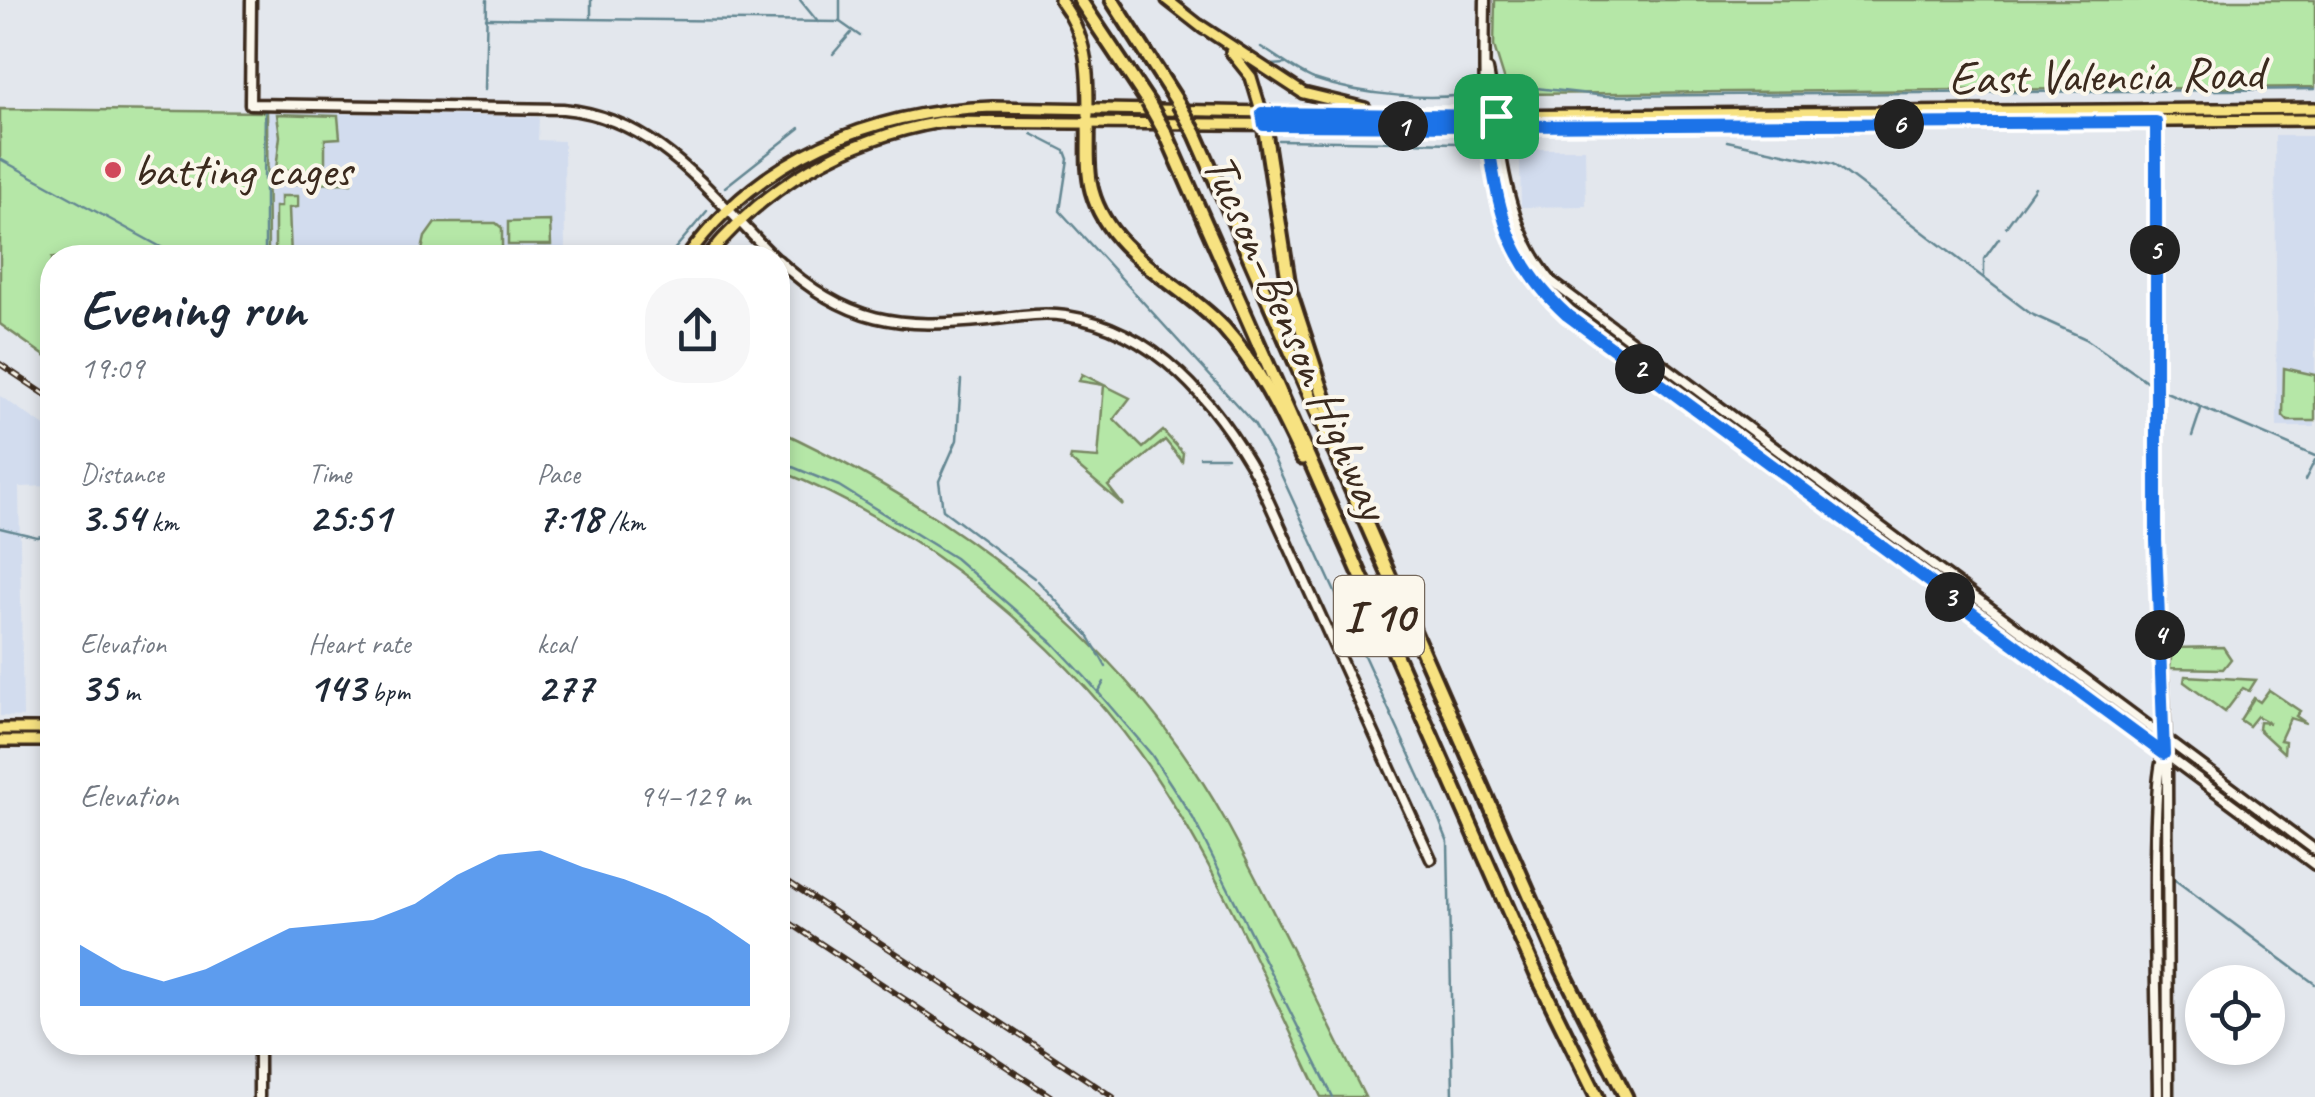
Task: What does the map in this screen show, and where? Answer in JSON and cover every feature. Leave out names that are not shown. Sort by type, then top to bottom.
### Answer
[{"type":"highway","name":"Tucson–Benson Highway","points":[[1080,0],[1166,134],[1548,999],[1597,1097]]},
{"type":"highway","name":"Tucson–Benson Highway","points":[[1112,0],[1195,133],[1561,967],[1626,1097]]},
{"type":"highway","points":[[1088,116],[1090,184],[1102,216],[1124,244],[1222,326],[1255,368],[1408,681]]},
{"type":"highway","points":[[1263,119],[1293,305],[1370,531]]},
{"type":"main road","points":[[1060,0],[1078,27],[1086,52],[1088,116]]},
{"type":"main road","points":[[1166,0],[1303,92],[1343,106],[1407,114]]},
{"type":"main road","points":[[1201,26],[1244,66],[1263,119]]},
{"type":"main road","name":"East Valencia Road","points":[[697,245],[726,210],[788,162],[826,141],[875,123],[951,109],[1088,116],[1491,121],[2290,121],[2299,113],[2315,114]]},
{"type":"main road","name":"East Valencia Road","points":[[1263,119],[1407,114],[1491,121],[2156,109],[2315,114]]},
{"type":"main road","name":"East Valencia Road","points":[[717,245],[737,222],[806,171],[895,131],[966,120],[1088,116]]},
{"type":"main road","points":[[0,728],[40,728]]},
{"type":"main road","points":[[0,741],[40,741]]},
{"type":"street","points":[[251,0],[250,104],[590,112],[626,124],[657,142],[761,245]]},
{"type":"street","points":[[1484,0],[1484,51],[1506,232],[1528,274],[1567,315],[2315,865]]},
{"type":"street","points":[[2156,109],[2154,397],[2168,1097]]},
{"type":"street","points":[[1491,121],[1510,208],[1534,260],[1552,282],[2315,850]]},
{"type":"street","points":[[790,272],[809,289],[864,316],[918,326],[1064,316],[1117,330],[1141,342],[1181,376],[1228,424],[1258,478],[1431,859]]},
{"type":"street","points":[[2158,1097],[2156,811],[2159,762],[2164,754]]},
{"type":"street","points":[[259,1055],[259,1097]]},
{"type":"shaded area","points":[[267,112],[539,117],[538,140],[564,141],[565,245],[268,245]]},
{"type":"shaded area","points":[[2275,136],[2315,136],[2315,427],[2277,427]]},
{"type":"shaded area","points":[[1525,149],[1585,149],[1586,206],[1521,207],[1520,161]]},
{"type":"shaded area","points":[[0,396],[40,423],[40,486],[19,487],[23,717],[0,716]]},
{"type":"green space","points":[[1495,0],[2315,0],[2315,87],[1509,94],[1494,46]]},
{"type":"green space","points":[[0,109],[267,112],[268,245],[40,245],[40,352],[0,324]]},
{"type":"green space","points":[[277,114],[338,116],[340,138],[325,139],[325,167],[352,168],[351,183],[288,184],[288,173],[301,171],[276,169],[280,136]]},
{"type":"green space","points":[[281,196],[298,196],[298,207],[289,208],[291,245],[275,245],[275,207],[281,207]]},
{"type":"green space","points":[[550,221],[551,245],[508,245],[508,222]]},
{"type":"green space","points":[[435,223],[496,223],[502,228],[502,245],[423,245]]},
{"type":"green space","points":[[2284,368],[2315,375],[2315,421],[2288,421],[2283,416]]},
{"type":"green space","points":[[1082,374],[1104,385],[1079,381]]},
{"type":"green space","points":[[1104,385],[1130,398],[1114,419],[1143,448],[1163,431],[1183,453],[1182,461],[1165,440],[1108,486],[1123,505],[1070,460],[1071,456],[1098,458]]},
{"type":"green space","points":[[790,436],[910,501],[972,543],[1087,640],[1138,695],[1184,754],[1224,818],[1365,1097],[1321,1097],[1248,942],[1187,828],[1130,741],[1089,692],[996,602],[890,526],[790,475]]},
{"type":"green space","points":[[2223,647],[2231,659],[2223,669],[2170,668],[2172,648]]},
{"type":"green space","points":[[2185,676],[2256,680],[2249,691],[2243,688],[2225,712],[2184,682]]},
{"type":"green space","points":[[2269,690],[2300,711],[2296,716],[2306,723],[2290,718],[2280,740],[2285,741],[2284,753],[2258,729],[2259,722],[2270,723],[2257,716],[2249,726],[2240,720],[2254,698],[2260,702]]},
{"type":"waterway","points":[[485,90],[487,0]]},
{"type":"waterway","points":[[591,0],[591,18]]},
{"type":"waterway","points":[[800,0],[818,22]]},
{"type":"waterway","points":[[840,0],[840,22],[860,36]]},
{"type":"waterway","points":[[486,18],[840,22]]},
{"type":"waterway","points":[[833,54],[851,33]]},
{"type":"waterway","points":[[1261,47],[1307,76],[1354,90],[1421,97],[1485,92]]},
{"type":"waterway","points":[[1272,65],[1285,64]]},
{"type":"waterway","points":[[1492,91],[1536,88],[1606,96],[2315,89]]},
{"type":"waterway","points":[[1460,104],[1467,94]]},
{"type":"waterway","points":[[264,180],[265,111]]},
{"type":"waterway","points":[[725,187],[800,128]]},
{"type":"waterway","points":[[1032,134],[1065,151],[1068,159],[1060,211],[1254,424],[1274,459],[1438,817],[1448,842],[1453,1097]]},
{"type":"waterway","points":[[1278,140],[1460,143]]},
{"type":"waterway","points":[[1727,141],[1834,164],[2031,314],[2086,339],[2152,385]]},
{"type":"waterway","points":[[0,159],[157,245]]},
{"type":"waterway","points":[[2006,227],[2035,187]]},
{"type":"waterway","points":[[265,188],[265,245]]},
{"type":"waterway","points":[[678,245],[707,211]]},
{"type":"waterway","points":[[1984,276],[1984,259],[1999,238]]},
{"type":"waterway","points":[[961,380],[957,440],[939,481],[943,510],[1034,578]]},
{"type":"waterway","points":[[2159,389],[2315,456]]},
{"type":"waterway","points":[[2192,436],[2201,409]]},
{"type":"waterway","points":[[1200,457],[1227,457]]},
{"type":"waterway","points":[[2305,480],[2315,460]]},
{"type":"waterway","points":[[790,466],[839,486],[955,558],[1053,643],[1085,677],[1151,754],[1193,818],[1333,1097]]},
{"type":"waterway","points":[[0,528],[40,536]]},
{"type":"waterway","points":[[1038,581],[1088,635],[1106,667]]},
{"type":"waterway","points":[[1098,693],[1104,682]]},
{"type":"waterway","points":[[2175,880],[2315,984]]},
{"type":"railway","points":[[0,364],[40,391]]},
{"type":"railway","points":[[790,883],[1113,1097]]},
{"type":"railway","points":[[790,923],[1052,1097]]},
{"type":"place","name":"batting cages","points":[[113,170]]},
{"type":"route","points":[[1262,113],[1496,116],[1497,126],[2156,122],[2154,397],[2164,754],[1567,315],[1528,274],[1506,232],[1486,126],[1264,125],[1262,113]]}]
